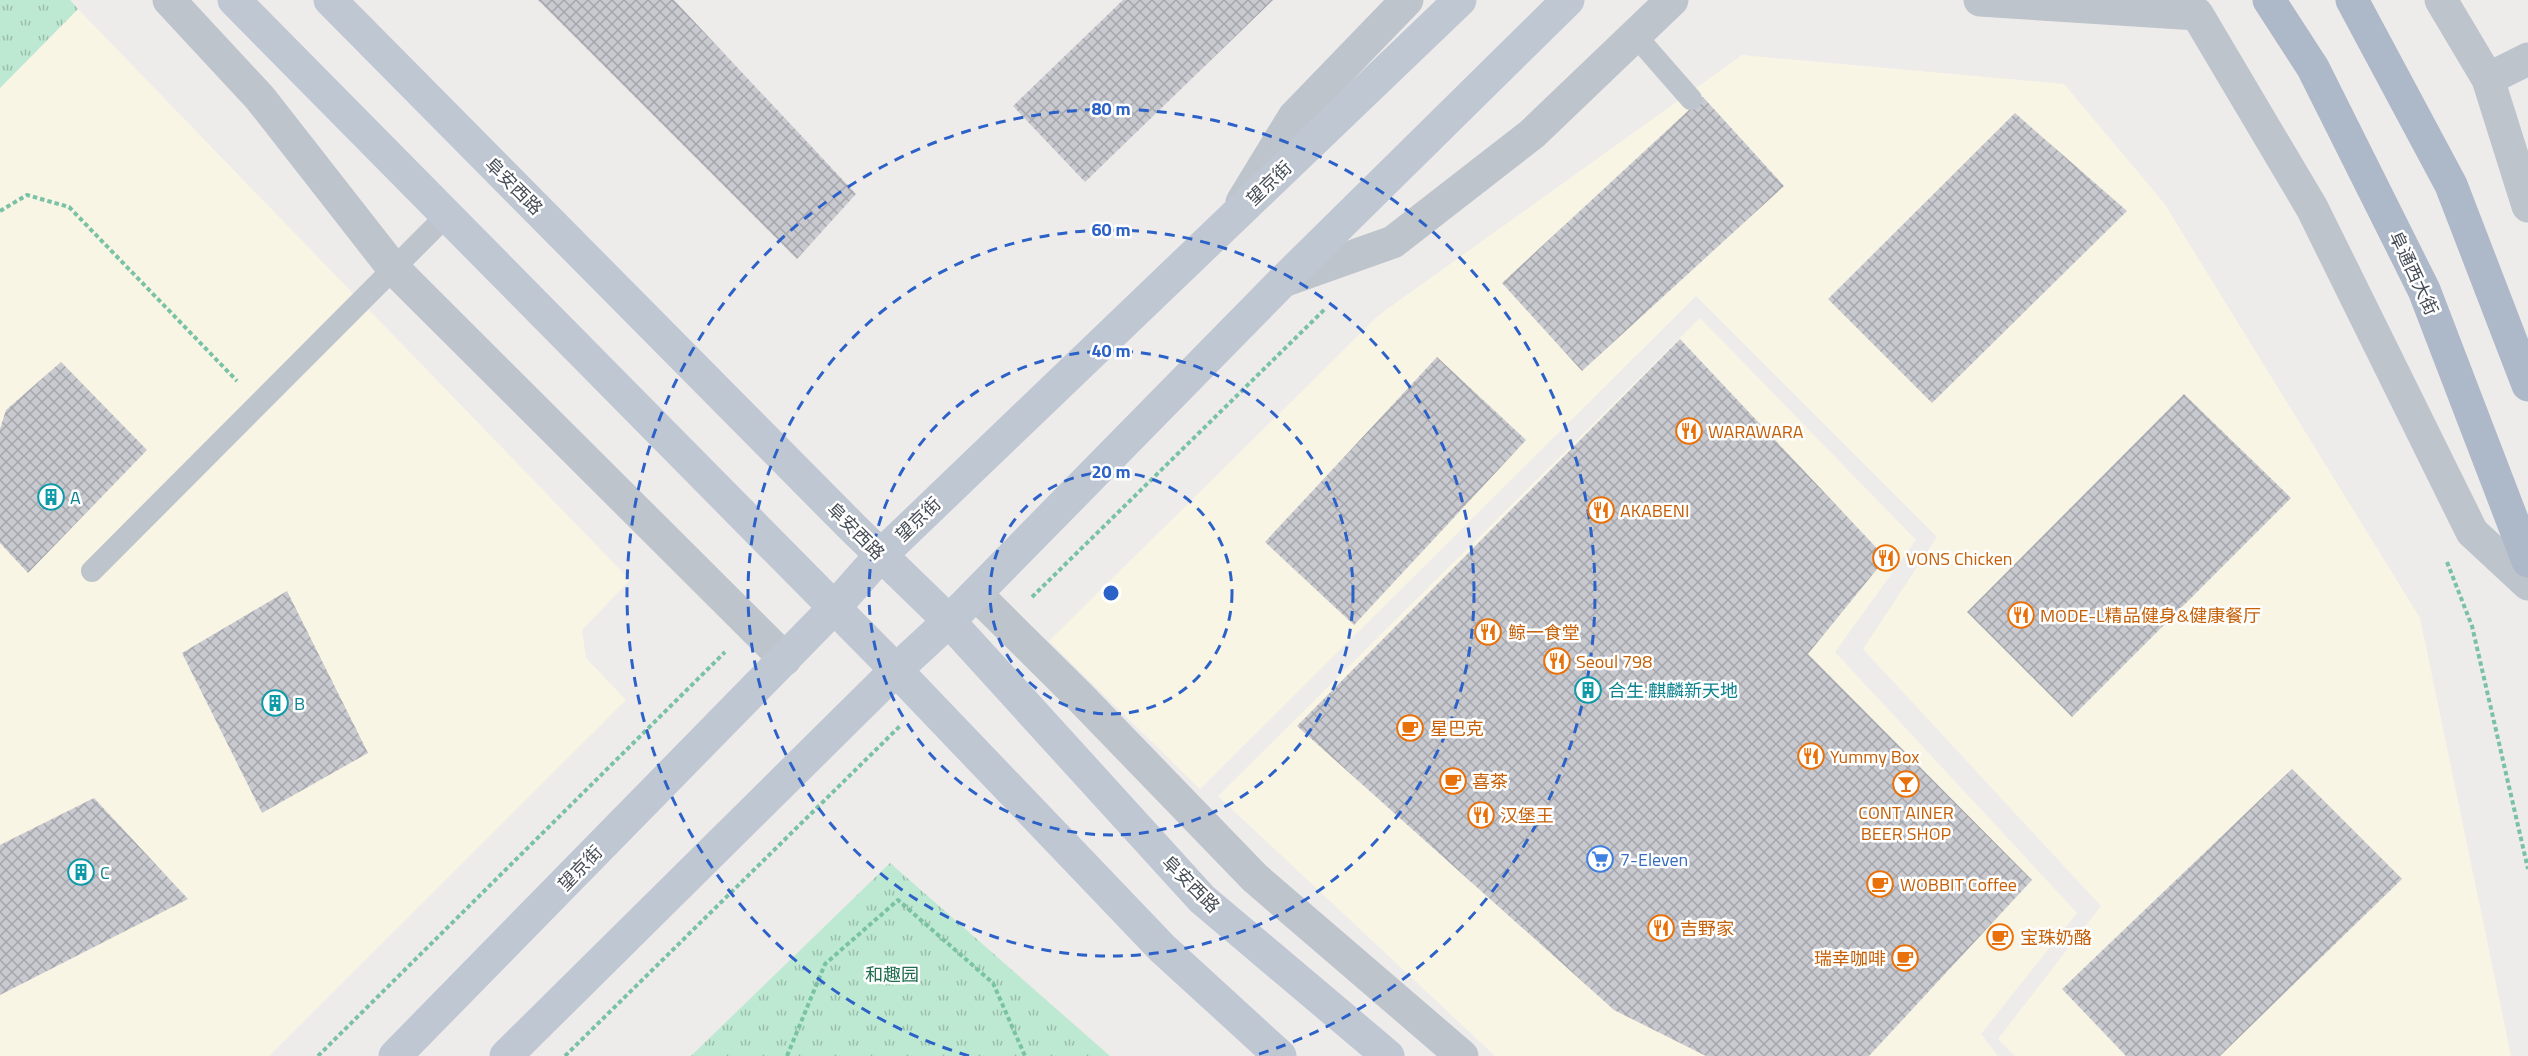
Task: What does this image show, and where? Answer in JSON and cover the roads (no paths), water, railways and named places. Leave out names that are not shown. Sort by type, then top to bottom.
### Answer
[{"type":"main road","points":[[234,0],[896,670],[1162,948],[1280,1056]]},
{"type":"main road","name":"阜安西路","points":[[330,0],[880,556],[949,621],[1202,899],[1388,1056]]},
{"type":"main road","name":"望京街","points":[[395,1056],[785,659],[880,556],[1460,0]]},
{"type":"main road","points":[[506,1056],[896,670],[949,621],[1283,281],[1568,0]]},
{"type":"main road","name":"阜通西大街","points":[[2269,0],[2313,68],[2424,290],[2528,561]]},
{"type":"main road","points":[[2352,0],[2451,185],[2528,385]]},
{"type":"street","points":[[169,0],[260,98],[393,268],[785,659]]},
{"type":"street","points":[[1230,220],[1294,117],[1407,0]]},
{"type":"street","points":[[1283,281],[1393,242],[1532,134],[1672,0]]},
{"type":"street","points":[[1980,0],[2197,14],[2312,208],[2472,532],[2528,584]]},
{"type":"street","points":[[2441,0],[2488,79],[2528,206]]},
{"type":"street","points":[[2488,79],[2528,59]]},
{"type":"street","points":[[976,594],[1080,697],[1255,879],[1462,1056]]},
{"type":"lane","points":[[1635,35],[1690,99]]},
{"type":"lane","points":[[92,571],[447,215]]},
{"type":"place","name":"WARAWARA","points":[[1689,431]]},
{"type":"place","name":"A","points":[[51,497]]},
{"type":"place","name":"AKABENI","points":[[1601,510]]},
{"type":"place","name":"VONS Chicken","points":[[1886,558]]},
{"type":"place","name":"MODE-L精品健身&健康餐厅","points":[[2021,615]]},
{"type":"place","name":"鲸一食堂","points":[[1488,632]]},
{"type":"place","name":"Seoul 798","points":[[1557,661]]},
{"type":"place","name":"合生·麒麟新天地","points":[[1588,690]]},
{"type":"place","name":"B","points":[[275,703]]},
{"type":"place","name":"星巴克","points":[[1410,728]]},
{"type":"place","name":"Yummy Box","points":[[1811,756]]},
{"type":"place","name":"喜茶","points":[[1453,781]]},
{"type":"place","name":"CONT AINER BEER SHOP","points":[[1906,784]]},
{"type":"place","name":"汉堡王","points":[[1481,815]]},
{"type":"place","name":"7-Eleven","points":[[1600,859]]},
{"type":"place","name":"C","points":[[81,872]]},
{"type":"place","name":"WOBBIT Coffee","points":[[1880,884]]},
{"type":"place","name":"吉野家","points":[[1661,928]]},
{"type":"place","name":"宝珠奶酪","points":[[2000,937]]},
{"type":"place","name":"瑞幸咖啡","points":[[1905,958]]},
{"type":"park label","name":"和趣园","points":[[892,974]]}]
